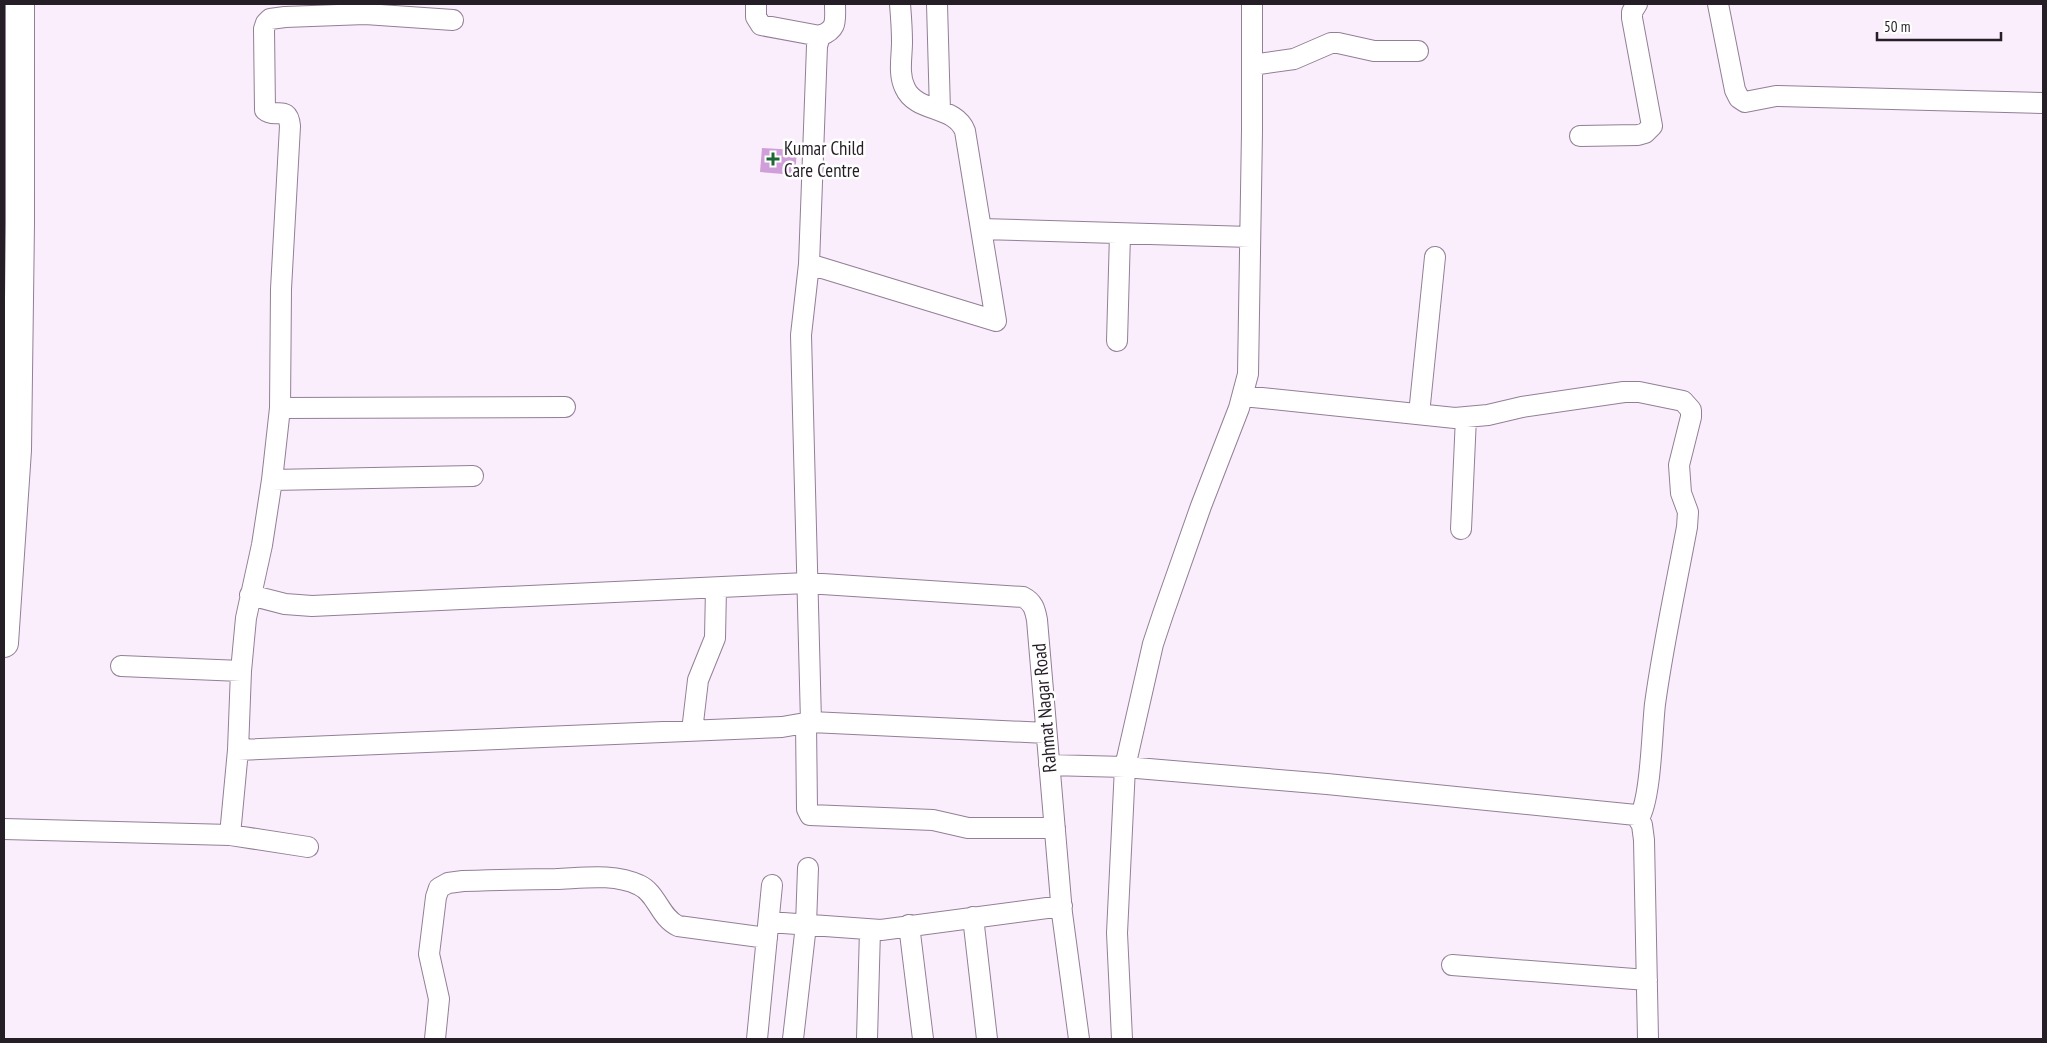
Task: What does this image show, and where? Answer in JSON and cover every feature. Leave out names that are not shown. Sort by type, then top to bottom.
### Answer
[{"type":"highway","points":[[4,643],[17,450],[20,4]]},
{"type":"street","points":[[756,4],[756,17],[760,25],[820,36],[828,33],[834,27],[835,4]]},
{"type":"street","points":[[808,264],[996,321],[964,131],[957,119],[915,100],[910,96],[903,84],[900,4]]},
{"type":"street","points":[[937,4],[940,111]]},
{"type":"street","points":[[1122,1039],[1117,933],[1125,767],[1146,676],[1163,614],[1243,396],[1248,374],[1252,4]]},
{"type":"street","points":[[1580,136],[1638,135],[1645,133],[1652,126],[1632,18],[1632,12],[1637,4]]},
{"type":"street","points":[[1718,4],[1734,90],[1739,98],[1745,102],[1776,96],[2043,103]]},
{"type":"street","points":[[230,835],[238,750],[241,671],[246,618],[262,545],[280,408],[281,305],[290,126],[289,117],[286,114],[269,113],[265,110],[264,29],[270,19],[285,16],[366,9],[453,20]]},
{"type":"street","points":[[820,36],[817,46],[808,264],[801,335],[807,583],[808,722],[806,806],[810,815],[933,820],[968,828],[1055,828]]},
{"type":"street","points":[[1252,64],[1294,59],[1331,43],[1374,50],[1418,51]]},
{"type":"street","points":[[981,229],[1250,237]]},
{"type":"street","points":[[1117,341],[1120,234]]},
{"type":"street","points":[[1419,414],[1435,257]]},
{"type":"street","points":[[1243,396],[1455,418],[1488,416],[1522,407],[1624,392],[1639,392],[1683,401],[1692,410],[1680,465],[1680,489],[1688,512],[1687,527],[1655,703],[1644,805],[1639,818]]},
{"type":"street","points":[[280,408],[565,407]]},
{"type":"street","points":[[1461,529],[1466,417]]},
{"type":"street","points":[[272,480],[473,476]]},
{"type":"street","name":"Rahmat Nagar Road","points":[[250,595],[285,604],[312,606],[807,583],[1016,595],[1030,600],[1035,608],[1062,906],[1079,1039]]},
{"type":"street","points":[[692,731],[698,680],[715,638],[716,588]]},
{"type":"street","points":[[121,666],[241,671]]},
{"type":"street","points":[[238,750],[782,727],[808,722],[1046,733]]},
{"type":"street","points":[[1049,765],[1125,767],[1631,814],[1639,818],[1644,840],[1648,1039]]},
{"type":"street","points":[[4,829],[230,835],[308,847]]},
{"type":"street","points":[[794,1039],[806,925],[808,868]]},
{"type":"street","points":[[435,1039],[439,999],[430,954],[436,897],[439,888],[448,883],[612,877],[641,886],[650,894],[670,923],[678,926],[768,930],[806,925],[870,930],[1062,906]]},
{"type":"street","points":[[757,1039],[772,885]]},
{"type":"street","points":[[974,917],[987,1039]]},
{"type":"street","points":[[910,925],[923,1039]]},
{"type":"street","points":[[868,1039],[870,930]]},
{"type":"street","points":[[1452,965],[1647,980]]},
{"type":"building","points":[[762,148],[797,150],[795,175],[760,172]]},
{"type":"place","name":"Kumar Child Care Centre","points":[[773,159]]}]
